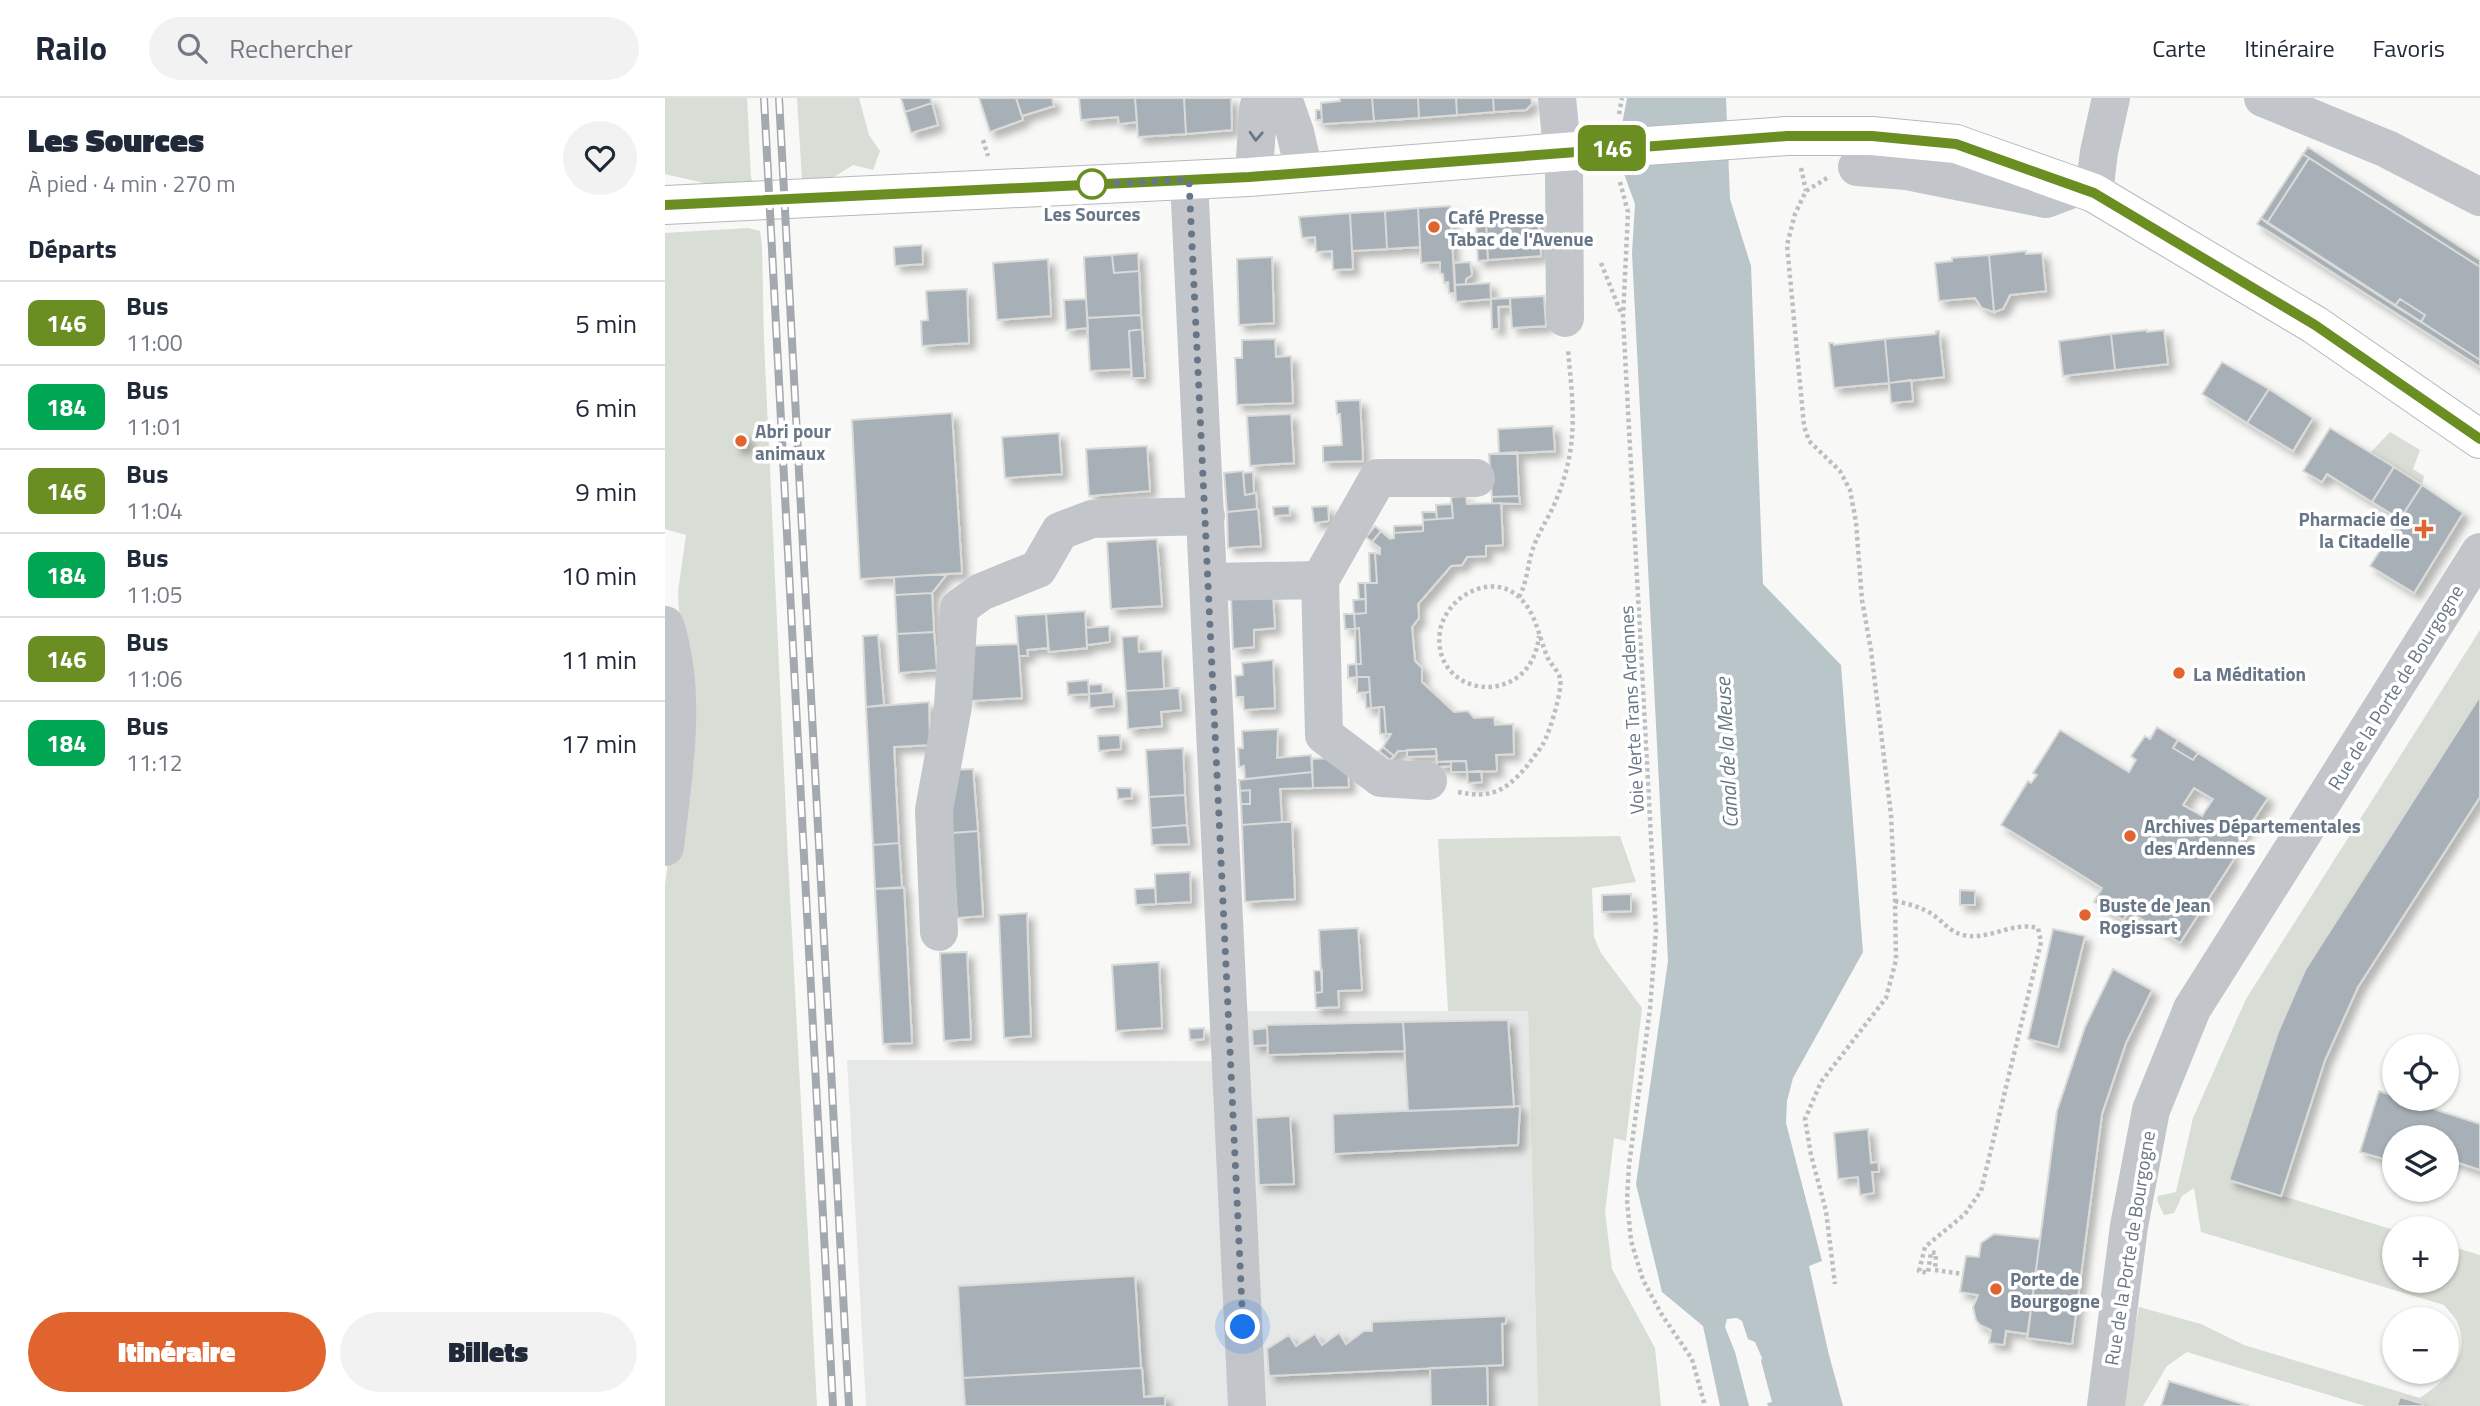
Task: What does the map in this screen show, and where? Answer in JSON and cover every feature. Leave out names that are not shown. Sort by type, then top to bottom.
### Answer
[{"type":"main road","points":[[665,205],[1189,180],[1590,142],[1793,148],[1872,136],[1956,144],[2086,190],[2315,325],[2480,439]]},
{"type":"street","points":[[1254,175],[1261,98]]},
{"type":"street","points":[[1283,98],[1295,132],[1304,171]]},
{"type":"street","points":[[1557,98],[1590,142],[1565,318]]},
{"type":"street","points":[[1857,167],[1907,171],[2046,200],[2086,190],[2099,152],[2111,98]]},
{"type":"street","points":[[2263,98],[2387,149],[2480,197]]},
{"type":"street","points":[[1189,180],[1247,1406]]},
{"type":"street","points":[[1428,780],[1381,778],[1324,735],[1320,580],[1378,478],[1476,478]]},
{"type":"street","points":[[939,932],[934,810],[953,706],[959,608],[981,592],[1038,569],[1060,531],[1092,519],[1206,516]]},
{"type":"street","name":"Rue de la Porte de Bourgogne","points":[[2106,1406],[2129,1226],[2151,1110],[2192,1009],[2480,552]]},
{"type":"street","points":[[1209,582],[1320,580]]},
{"type":"street","points":[[665,625],[677,726],[665,847]]},
{"type":"path","points":[[1590,142],[1622,98]]},
{"type":"path","points":[[1793,148],[1806,191]]},
{"type":"path","points":[[1835,1284],[1826,1212],[1805,1119],[1821,1082],[1886,998],[1896,960],[1895,901],[1891,815],[1850,491],[1840,471],[1809,441],[1804,426],[1787,245],[1795,214],[1806,191],[1835,173],[1857,167]]},
{"type":"path","name":"Voie Verte Trans Ardennes","points":[[1619,179],[1628,212],[1623,317],[1656,931],[1650,1009],[1627,1200],[1630,1241],[1643,1280],[1662,1315],[1692,1359],[1705,1406]]},
{"type":"path","points":[[1519,597],[1527,577],[1533,548],[1556,500],[1572,449],[1574,413],[1565,318]]},
{"type":"path","points":[[1428,780],[1464,793],[1497,793],[1505,789],[1544,742],[1560,691],[1561,680],[1546,655],[1544,643],[1529,609],[1519,597],[1508,590],[1484,587],[1472,589],[1462,596],[1445,617],[1440,629],[1443,657],[1451,671],[1475,686],[1498,687],[1521,676],[1538,651],[1539,636]]},
{"type":"path","points":[[1895,901],[1913,905],[1935,916],[1947,928],[1963,935],[1982,936],[2024,925],[2038,928],[2041,942],[1981,1191],[1965,1214],[1925,1247],[1919,1271],[1928,1273],[1931,1252],[1936,1253],[1935,1270],[1963,1274]]},
{"type":"shaded area","points":[[665,98],[747,98],[751,177],[756,190],[743,192],[665,174]]},
{"type":"shaded area","points":[[797,98],[859,98],[869,135],[880,151],[873,170],[853,165],[823,184],[802,179]]},
{"type":"shaded area","points":[[748,228],[760,231],[762,246],[788,859],[817,1406],[665,1406],[665,885],[673,825],[683,694],[678,591],[686,535],[665,529],[665,233]]},
{"type":"shaded area","points":[[2390,432],[2420,450],[2413,469],[2424,476],[2422,485],[2370,453]]},
{"type":"shaded area","points":[[2480,630],[2480,696],[2305,970],[2230,1180],[2382,1226],[2382,1286],[2201,1232],[2194,1188],[2182,1196],[2174,1213],[2164,1215],[2157,1200],[2158,1196],[2176,1192],[2193,1118],[2246,999]]},
{"type":"shaded area","points":[[1620,836],[1636,882],[1592,888],[1594,937],[1601,953],[1642,1008],[1626,1141],[1614,1138],[1605,1212],[1612,1269],[1655,1348],[1661,1406],[1538,1406],[1528,1011],[1448,1011],[1438,839]]},
{"type":"shaded area","points":[[1216,1011],[1528,1011],[1538,1406],[866,1406],[847,1060],[1217,1061]]},
{"type":"shaded area","points":[[2459,1249],[2480,1255],[2480,1406],[2365,1406],[2187,1352],[2167,1366],[2143,1406],[2120,1406],[2139,1307],[2201,1324],[2244,1345],[2420,1398],[2439,1384],[2459,1384],[2459,1307],[2404,1293],[2459,1293]]},
{"type":"water","name":"Canal de la Meuse","points":[[1627,98],[1726,98],[1730,199],[1751,266],[1763,584],[1841,665],[1863,952],[1793,1078],[1787,1101],[1786,1123],[1822,1261],[1809,1266],[1843,1406],[1768,1406],[1767,1403],[1772,1402],[1762,1358],[1755,1342],[1748,1339],[1742,1321],[1737,1318],[1727,1319],[1725,1327],[1735,1352],[1749,1406],[1720,1406],[1703,1326],[1662,1292],[1636,1184],[1668,961],[1632,253],[1635,204],[1623,171],[1621,130]]},
{"type":"building","points":[[901,98],[930,98],[932,103],[905,112]]},
{"type":"building","points":[[979,98],[1016,98],[1023,120],[990,132]]},
{"type":"building","points":[[1016,98],[1052,98],[1054,106],[1022,116]]},
{"type":"building","points":[[1079,98],[1135,98],[1137,122],[1119,124],[1118,117],[1081,120]]},
{"type":"building","points":[[1135,98],[1184,98],[1186,134],[1138,137]]},
{"type":"building","points":[[1184,98],[1231,98],[1232,130],[1186,134]]},
{"type":"building","points":[[1340,98],[1372,98],[1374,121],[1322,124],[1321,103],[1340,101]]},
{"type":"building","points":[[1372,98],[1418,98],[1419,118],[1374,121]]},
{"type":"building","points":[[1418,98],[1456,98],[1457,115],[1419,118]]},
{"type":"building","points":[[1456,98],[1493,98],[1494,112],[1457,115]]},
{"type":"building","points":[[1493,98],[1531,98],[1532,104],[1526,110],[1494,112]]},
{"type":"building","points":[[932,103],[938,125],[911,133],[905,112]]},
{"type":"building","points":[[1316,110],[1321,110],[1322,120],[1316,120]]},
{"type":"building","points":[[2308,147],[2480,260],[2480,267],[2303,154]]},
{"type":"building","points":[[2303,154],[2309,158],[2267,223],[2261,218]]},
{"type":"building","points":[[2309,158],[2480,267],[2480,360],[2421,322],[2425,315],[2400,299],[2395,306],[2267,223]]},
{"type":"building","points":[[1450,206],[1455,293],[1449,293],[1448,282],[1444,283],[1440,262],[1421,263],[1418,208]]},
{"type":"building","points":[[1418,208],[1420,247],[1387,249],[1385,211]]},
{"type":"building","points":[[1385,211],[1387,249],[1352,251],[1350,213]]},
{"type":"building","points":[[1350,213],[1353,269],[1333,270],[1332,251],[1316,252],[1315,237],[1302,238],[1299,217]]},
{"type":"building","points":[[1538,215],[1541,256],[1488,260],[1486,218]]},
{"type":"building","points":[[2261,218],[2480,360],[2480,367],[2257,224]]},
{"type":"building","points":[[1486,225],[1488,260],[1478,261],[1476,226]]},
{"type":"building","points":[[922,245],[923,264],[895,266],[894,247]]},
{"type":"building","points":[[2026,251],[2026,254],[2042,253],[2046,291],[2010,295],[2003,309],[1994,312],[1989,255]]},
{"type":"building","points":[[1138,253],[1139,271],[1114,273],[1112,255]]},
{"type":"building","points":[[1112,255],[1114,273],[1139,271],[1141,315],[1087,318],[1084,257]]},
{"type":"building","points":[[1989,255],[1994,312],[1982,308],[1975,298],[1939,301],[1935,263],[1952,261],[1952,258]]},
{"type":"building","points":[[1272,257],[1274,323],[1239,325],[1237,259]]},
{"type":"building","points":[[1048,259],[1051,316],[997,320],[993,263]]},
{"type":"building","points":[[1470,262],[1472,275],[1466,279],[1466,284],[1455,285],[1454,263]]},
{"type":"building","points":[[1490,283],[1491,299],[1456,302],[1455,285]]},
{"type":"building","points":[[967,289],[969,343],[922,346],[921,321],[928,320],[926,291]]},
{"type":"building","points":[[1544,296],[1546,326],[1512,328],[1510,298]]},
{"type":"building","points":[[1510,298],[1510,306],[1498,307],[1499,329],[1492,329],[1491,299]]},
{"type":"building","points":[[1086,299],[1088,328],[1066,330],[1064,300]]},
{"type":"building","points":[[2400,299],[2425,315],[2421,322],[2395,306]]},
{"type":"building","points":[[1141,315],[1142,329],[1129,331],[1131,369],[1090,371],[1087,318]]},
{"type":"building","points":[[1142,329],[1145,378],[1132,378],[1129,331]]},
{"type":"building","points":[[2164,330],[2168,364],[2115,370],[2111,334]]},
{"type":"building","points":[[1936,331],[1939,331],[1944,377],[1889,383],[1885,339],[1936,334]]},
{"type":"building","points":[[2111,334],[2115,370],[2063,376],[2059,341]]},
{"type":"building","points":[[1275,339],[1276,357],[1291,356],[1293,403],[1237,405],[1235,358],[1242,358],[1242,340]]},
{"type":"building","points":[[1885,339],[1889,383],[1834,388],[1829,343],[1834,345]]},
{"type":"building","points":[[2222,362],[2269,389],[2247,423],[2202,394]]},
{"type":"building","points":[[1911,380],[1913,401],[1891,403],[1889,383]]},
{"type":"building","points":[[2269,389],[2313,418],[2293,451],[2247,423]]},
{"type":"building","points":[[1360,400],[1363,461],[1323,462],[1323,446],[1342,445],[1340,414],[1337,414],[1336,401]]},
{"type":"building","points":[[952,413],[962,573],[860,579],[852,420]]},
{"type":"building","points":[[1291,414],[1294,463],[1250,466],[1247,416]]},
{"type":"building","points":[[1553,426],[1555,451],[1499,454],[1498,429]]},
{"type":"building","points":[[2330,428],[2394,467],[2372,502],[2327,474],[2322,482],[2303,471]]},
{"type":"building","points":[[1059,433],[1062,474],[1005,478],[1002,437]]},
{"type":"building","name":"Abri pour animaux","points":[[747,435],[746,448],[735,447],[735,436]]},
{"type":"building","points":[[1147,446],[1150,491],[1089,496],[1086,449]]},
{"type":"building","points":[[1517,452],[1519,496],[1492,497],[1489,454]]},
{"type":"building","points":[[2394,467],[2422,485],[2400,519],[2372,502]]},
{"type":"building","points":[[1243,471],[1245,495],[1256,493],[1257,509],[1227,512],[1224,473]]},
{"type":"building","points":[[1253,472],[1254,493],[1245,495],[1243,473]]},
{"type":"building","points":[[2422,485],[2463,513],[2414,593],[2370,566]]},
{"type":"building","points":[[1466,496],[1467,504],[1501,503],[1503,545],[1486,546],[1486,556],[1467,557],[1462,565],[1451,566],[1418,604],[1419,618],[1412,627],[1415,661],[1422,668],[1422,682],[1454,712],[1468,711],[1474,718],[1494,717],[1495,725],[1513,724],[1514,754],[1496,755],[1497,771],[1467,772],[1466,761],[1437,762],[1436,749],[1398,751],[1394,756],[1383,747],[1391,734],[1386,734],[1384,707],[1371,708],[1369,677],[1357,677],[1356,664],[1361,664],[1359,628],[1355,629],[1354,614],[1366,613],[1365,583],[1377,583],[1375,553],[1380,554],[1380,548],[1372,542],[1381,531],[1390,539],[1394,538],[1394,533],[1423,531],[1423,520],[1453,518],[1451,497]]},
{"type":"building","points":[[1519,496],[1520,504],[1492,503],[1492,497]]},
{"type":"building","points":[[1452,504],[1453,518],[1437,519],[1436,505]]},
{"type":"building","points":[[1289,506],[1290,515],[1274,516],[1273,507]]},
{"type":"building","points":[[1328,506],[1329,521],[1314,523],[1312,507]]},
{"type":"building","points":[[1258,509],[1261,546],[1228,548],[1227,512]]},
{"type":"building","points":[[1422,512],[1436,512],[1437,519],[1423,520]]},
{"type":"building","points":[[1423,525],[1423,531],[1394,533],[1394,526]]},
{"type":"building","points":[[1375,526],[1381,531],[1372,542],[1366,537]]},
{"type":"building","points":[[1157,539],[1162,606],[1111,609],[1107,542]]},
{"type":"building","points":[[1369,553],[1375,553],[1377,583],[1370,583]]},
{"type":"building","points":[[947,574],[932,593],[895,595],[894,577]]},
{"type":"building","points":[[1358,583],[1365,583],[1366,599],[1359,599]]},
{"type":"building","points":[[932,593],[934,632],[897,634],[895,595]]},
{"type":"building","points":[[1273,596],[1275,628],[1254,630],[1254,647],[1233,649],[1231,599]]},
{"type":"building","points":[[1366,599],[1366,613],[1354,614],[1353,600]]},
{"type":"building","points":[[1085,611],[1087,648],[1049,652],[1046,614]]},
{"type":"building","points":[[1046,614],[1048,648],[1027,650],[1028,656],[1019,656],[1016,616]]},
{"type":"building","points":[[1344,614],[1354,614],[1355,629],[1345,629]]},
{"type":"building","points":[[1109,626],[1110,642],[1087,645],[1086,628]]},
{"type":"building","points":[[1359,628],[1361,664],[1356,664],[1355,629]]},
{"type":"building","points":[[934,632],[937,670],[899,673],[897,634]]},
{"type":"building","points":[[878,635],[884,705],[866,707],[863,636]]},
{"type":"building","points":[[1138,636],[1139,652],[1162,651],[1164,689],[1126,691],[1122,637]]},
{"type":"building","points":[[1018,644],[1022,698],[970,701],[967,646]]},
{"type":"building","points":[[1273,660],[1275,708],[1244,710],[1243,697],[1236,697],[1235,676],[1243,675],[1242,663]]},
{"type":"building","points":[[1356,664],[1357,677],[1348,678],[1348,665]]},
{"type":"building","points":[[1357,677],[1369,677],[1370,692],[1357,693]]},
{"type":"building","points":[[1088,680],[1089,694],[1068,695],[1067,682]]},
{"type":"building","points":[[1102,684],[1103,693],[1089,694],[1089,685]]},
{"type":"building","points":[[1179,688],[1181,710],[1161,712],[1162,726],[1128,729],[1126,691]]},
{"type":"building","points":[[1113,692],[1114,706],[1090,708],[1089,694]]},
{"type":"building","points":[[1370,692],[1371,708],[1366,708],[1365,693]]},
{"type":"building","points":[[2480,696],[2480,797],[2358,987],[2325,1060],[2281,1196],[2229,1180],[2278,1032],[2305,970]]},
{"type":"building","points":[[929,702],[930,745],[894,747],[899,843],[873,845],[866,707]]},
{"type":"building","points":[[1379,707],[1384,707],[1386,734],[1380,734]]},
{"type":"building","name":"Archives Départementales des Ardennes","points":[[2157,727],[2178,740],[2173,748],[2193,760],[2198,753],[2268,798],[2229,856],[2234,859],[2180,943],[2129,911],[2123,920],[2094,902],[2102,888],[2001,825],[2028,781],[2031,783],[2037,775],[2033,773],[2060,730],[2129,772],[2136,760],[2131,756],[2145,736],[2150,739]],"holes":[[[2194,788],[2213,799],[2202,816],[2183,805]]]},
{"type":"building","points":[[1278,729],[1277,758],[1311,755],[1312,772],[1245,779],[1244,766],[1239,767],[1238,748],[1243,748],[1242,731]]},
{"type":"building","points":[[1120,735],[1121,749],[1099,751],[1098,736]]},
{"type":"building","points":[[2178,740],[2198,753],[2193,760],[2173,748]]},
{"type":"building","points":[[1383,747],[1394,756],[1390,760],[1379,751]]},
{"type":"building","points":[[1183,748],[1185,795],[1149,797],[1146,750]]},
{"type":"building","points":[[1436,749],[1437,756],[1407,757],[1407,750]]},
{"type":"building","points":[[1347,757],[1349,787],[1313,788],[1312,759]]},
{"type":"building","points":[[1451,761],[1451,766],[1437,767],[1437,762]]},
{"type":"building","points":[[1451,761],[1466,761],[1467,772],[1451,772]]},
{"type":"building","points":[[973,769],[978,831],[952,833],[949,770]]},
{"type":"building","points":[[1481,771],[1482,782],[1468,783],[1467,772]]},
{"type":"building","points":[[1312,772],[1313,788],[1280,789],[1282,822],[1242,825],[1241,804],[1250,804],[1250,790],[1240,791],[1239,780]]},
{"type":"building","points":[[1117,788],[1131,788],[1132,798],[1118,799]]},
{"type":"building","points":[[1250,790],[1250,804],[1241,804],[1240,791]]},
{"type":"building","points":[[1185,795],[1187,825],[1151,828],[1149,797]]},
{"type":"building","points":[[1292,822],[1295,899],[1245,902],[1242,825]]},
{"type":"building","points":[[1187,825],[1189,844],[1152,845],[1151,828]]},
{"type":"building","points":[[978,831],[983,916],[957,918],[952,833]]},
{"type":"building","points":[[899,843],[902,888],[875,889],[873,845]]},
{"type":"building","points":[[1190,872],[1191,902],[1156,904],[1155,874]]},
{"type":"building","points":[[904,887],[912,1043],[883,1044],[875,889]]},
{"type":"building","points":[[1155,888],[1156,904],[1136,905],[1135,889]]},
{"type":"building","points":[[1960,890],[1975,891],[1975,905],[1960,905]]},
{"type":"building","points":[[1631,894],[1631,911],[1602,912],[1602,895]]},
{"type":"building","points":[[1027,913],[1031,1036],[1004,1038],[999,915]]},
{"type":"building","points":[[1358,928],[1362,990],[1338,991],[1339,1007],[1316,1008],[1315,993],[1322,992],[1319,930]]},
{"type":"building","points":[[2053,929],[2085,936],[2058,1047],[2028,1039]]},
{"type":"building","points":[[967,952],[971,1039],[944,1041],[940,953]]},
{"type":"building","points":[[1159,962],[1162,1028],[1116,1031],[1112,965]]},
{"type":"building","points":[[2113,969],[2152,990],[2126,1043],[2102,1114],[2072,1344],[2027,1338],[2057,1111],[2085,1027]]},
{"type":"building","points":[[1322,970],[1322,992],[1315,993],[1314,971]]},
{"type":"building","points":[[1508,1020],[1514,1107],[1408,1111],[1403,1022]]},
{"type":"building","points":[[1403,1022],[1405,1051],[1268,1055],[1267,1025]]},
{"type":"building","points":[[1204,1028],[1204,1039],[1190,1040],[1189,1029]]},
{"type":"building","points":[[1267,1028],[1268,1045],[1253,1046],[1252,1030]]},
{"type":"building","points":[[2379,1091],[2382,1092],[2382,1111],[2440,1111],[2480,1124],[2480,1170],[2459,1163],[2459,1125],[2382,1125],[2382,1158],[2360,1152]]},
{"type":"building","points":[[1520,1106],[1518,1145],[1334,1154],[1333,1114]]},
{"type":"building","points":[[1290,1116],[1294,1184],[1259,1185],[1256,1118]]},
{"type":"building","points":[[1868,1129],[1871,1163],[1878,1162],[1879,1172],[1872,1172],[1874,1193],[1860,1195],[1858,1177],[1838,1179],[1834,1133]]},
{"type":"building","name":"Porte de Bourgogne","points":[[1994,1234],[2040,1239],[2028,1334],[2006,1331],[2004,1345],[1989,1343],[1991,1330],[1976,1320],[1973,1307],[1978,1295],[1960,1292],[1966,1256],[1979,1257],[1981,1243]]},
{"type":"building","points":[[1135,1276],[1141,1368],[963,1378],[958,1286]]},
{"type":"building","points":[[1506,1316],[1506,1323],[1502,1324],[1503,1365],[1269,1376],[1267,1349],[1289,1335],[1296,1346],[1315,1334],[1322,1345],[1339,1333],[1346,1344],[1364,1331],[1372,1331],[1372,1322]]},
{"type":"building","points":[[1487,1366],[1488,1406],[1431,1406],[1430,1368]]},
{"type":"building","points":[[1142,1368],[1144,1397],[1165,1396],[1165,1406],[965,1406],[963,1378]]},
{"type":"building","points":[[2169,1381],[2249,1406],[2161,1406]]},
{"type":"building","points":[[2400,1397],[2423,1404],[2423,1406],[2397,1406]]},
{"type":"railway","points":[[764,98],[833,1406]]},
{"type":"railway","points":[[779,98],[849,1406]]},
{"type":"bus line","name":"146","points":[[665,205],[1249,177],[1787,136],[1872,136],[1956,144],[2094,193],[2315,325],[2480,439]]},
{"type":"place","name":"Les Sources","points":[[1092,184]]},
{"type":"place","name":"Café Presse Tabac de l'Avenue","points":[[1434,227]]},
{"type":"place","name":"Abri pour animaux","points":[[741,441]]},
{"type":"place","name":"Pharmacie de la Citadelle","points":[[2424,529]]},
{"type":"place","name":"La Méditation","points":[[2179,673]]},
{"type":"place","name":"Archives Départementales des Ardennes","points":[[2130,836]]},
{"type":"place","name":"Buste de Jean Rogissart","points":[[2085,915]]},
{"type":"place","name":"Porte de Bourgogne","points":[[1996,1289]]},
{"type":"route","points":[[1092,184],[1189,180],[1243,1327]]}]
